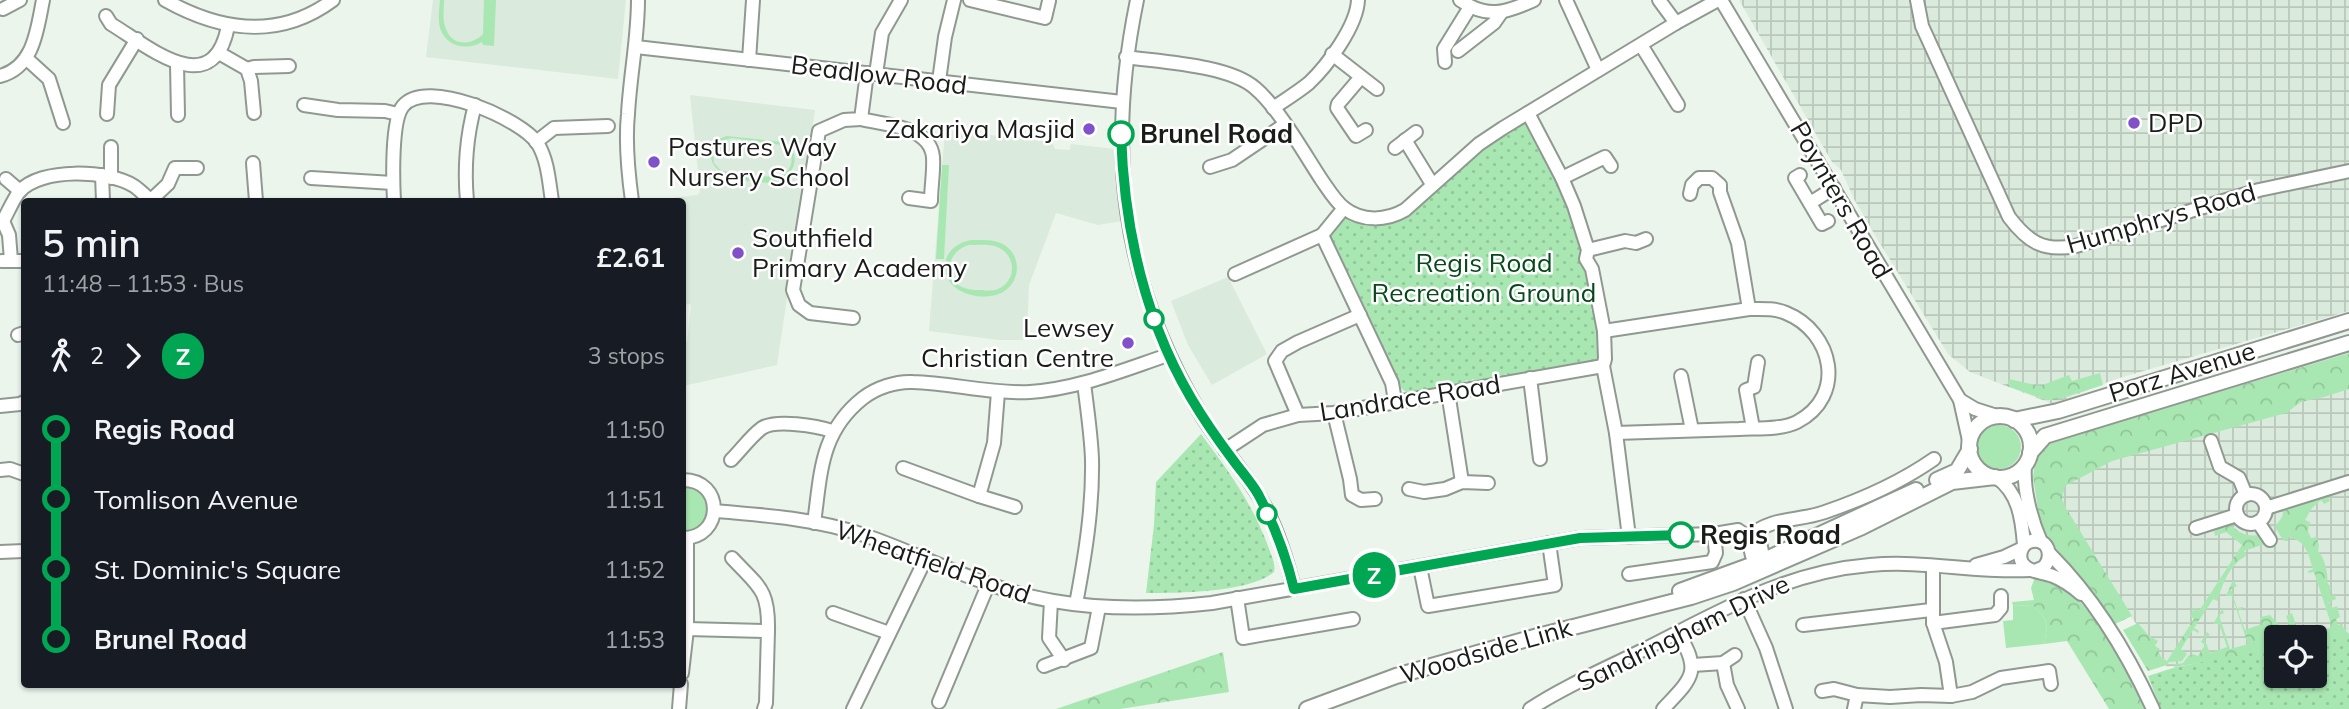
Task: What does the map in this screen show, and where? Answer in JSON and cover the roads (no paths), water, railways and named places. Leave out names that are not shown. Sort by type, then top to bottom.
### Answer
[{"type":"main road","name":"Porz Avenue","points":[[2014,420],[2058,411],[2349,321]]},
{"type":"main road","name":"Porz Avenue","points":[[2028,459],[2045,436],[2349,343]]},
{"type":"main road","points":[[1997,416],[2014,420],[2026,430],[2031,445],[2028,459],[2012,475],[1996,477],[1980,470],[1975,464],[1970,447],[1975,429],[1989,418],[1997,416]]},
{"type":"main road","name":"Woodside Link","points":[[1764,565],[1957,471],[1970,447]]},
{"type":"main road","name":"Woodside Link","points":[[1307,709],[1396,676],[1668,601],[1678,591],[1764,565],[1862,527],[1952,482],[1996,477]]},
{"type":"street","points":[[3,11],[20,0]]},
{"type":"street","points":[[0,76],[9,74],[27,59],[34,42],[43,0]]},
{"type":"street","points":[[165,0],[191,15],[228,26],[266,27],[297,19],[333,0]]},
{"type":"street","points":[[632,198],[627,116],[636,47],[638,0]]},
{"type":"street","points":[[749,60],[752,0]]},
{"type":"street","points":[[861,119],[882,33],[901,0]]},
{"type":"street","points":[[939,81],[945,37],[954,0]]},
{"type":"street","points":[[970,0],[1045,18],[1049,1]]},
{"type":"street","points":[[1137,0],[1126,57],[1121,119],[1123,183],[1138,267],[1168,355],[1194,403],[1257,493],[1277,535],[1294,589]]},
{"type":"street","points":[[1273,108],[1307,84],[1332,54],[1354,21],[1357,0]]},
{"type":"street","points":[[1458,51],[1494,23],[1501,13],[1534,0]]},
{"type":"street","points":[[1566,0],[1598,70]]},
{"type":"street","points":[[1659,0],[1676,23]]},
{"type":"street","points":[[1126,57],[1231,74],[1255,87],[1273,108],[1331,194],[1344,208],[1366,218],[1379,219],[1395,216],[1405,210],[1479,145],[1528,113],[1676,23],[1720,0]]},
{"type":"street","name":"Poynters Road","points":[[1720,0],[1960,400],[1970,447]]},
{"type":"street","name":"Humphrys Road","points":[[1917,0],[1922,26],[2009,217],[2024,235],[2042,246],[2076,246],[2259,190],[2349,171]]},
{"type":"street","points":[[1445,62],[1444,49],[1465,4],[1501,13]]},
{"type":"street","points":[[106,16],[111,24],[177,64],[195,66],[212,60],[219,53],[228,26]]},
{"type":"street","points":[[107,114],[109,85],[136,39]]},
{"type":"street","points":[[1641,45],[1678,106]]},
{"type":"street","name":"Beadlow Road","points":[[636,47],[1122,102]]},
{"type":"street","points":[[219,53],[247,69],[254,113]]},
{"type":"street","points":[[1332,54],[1377,89]]},
{"type":"street","points":[[27,59],[53,76],[63,123]]},
{"type":"street","points":[[177,64],[178,115]]},
{"type":"street","points":[[247,69],[289,66]]},
{"type":"street","points":[[1361,77],[1337,108],[1356,136],[1366,130]]},
{"type":"street","points":[[394,198],[398,114],[410,100],[436,97],[475,105],[502,117],[536,142],[545,162],[551,198]]},
{"type":"street","points":[[304,105],[398,114]]},
{"type":"street","points":[[467,198],[464,171],[468,131],[475,105]]},
{"type":"street","points":[[1528,113],[1562,178],[1588,250],[1586,259],[1592,269],[1604,331],[1603,366],[1616,433],[1629,537]]},
{"type":"street","points":[[853,318],[810,313],[799,305],[793,290],[819,131],[844,120],[861,119],[917,132],[928,142],[933,156],[931,201],[909,198]]},
{"type":"street","points":[[1210,167],[1232,160],[1284,125]]},
{"type":"street","points":[[536,142],[554,128],[608,126]]},
{"type":"street","points":[[1405,140],[1432,184]]},
{"type":"street","points":[[103,198],[111,148]]},
{"type":"street","points":[[1562,178],[1605,157],[1611,166]]},
{"type":"street","points":[[154,198],[169,184],[175,163],[197,167]]},
{"type":"street","points":[[253,163],[256,198]]},
{"type":"street","points":[[11,261],[9,235],[2,221],[20,191],[51,176],[74,173],[107,176],[133,185],[148,198]]},
{"type":"street","points":[[1800,175],[1795,178],[1822,224],[1828,221]]},
{"type":"street","points":[[311,178],[393,183]]},
{"type":"street","points":[[1690,194],[1692,185],[1699,178],[1712,178],[1720,185],[1738,243],[1749,309]]},
{"type":"street","points":[[6,179],[20,191]]},
{"type":"street","points":[[1810,203],[1834,188]]},
{"type":"street","points":[[1235,274],[1322,235],[1344,208]]},
{"type":"street","points":[[1322,235],[1392,383],[1395,401]]},
{"type":"street","points":[[1588,250],[1646,239]]},
{"type":"street","points":[[1604,331],[1749,309],[1771,309],[1787,313],[1815,333],[1825,350],[1829,371],[1825,391],[1806,416],[1790,424],[1754,428],[1616,433]]},
{"type":"street","points":[[1298,415],[1275,361],[1282,351],[1298,342],[1360,315]]},
{"type":"street","points":[[814,523],[824,459],[832,431],[847,411],[869,393],[891,385],[911,382],[998,392],[1056,390],[1168,355]]},
{"type":"street","points":[[1754,428],[1740,390],[1754,387],[1758,362]]},
{"type":"street","name":"Landrace Road","points":[[1225,450],[1262,425],[1298,415],[1334,413],[1603,366]]},
{"type":"street","points":[[1681,376],[1692,430]]},
{"type":"street","points":[[1530,379],[1540,459]]},
{"type":"street","points":[[1076,604],[1091,499],[1092,458],[1084,383]]},
{"type":"street","points":[[979,496],[994,443],[998,392]]},
{"type":"street","points":[[1448,393],[1462,482]]},
{"type":"street","points":[[1960,400],[1975,409],[1997,416]]},
{"type":"street","points":[[0,406],[21,404]]},
{"type":"street","points":[[1334,413],[1352,495],[1361,500],[1375,499]]},
{"type":"street","points":[[731,460],[763,428],[776,424],[820,427],[832,431]]},
{"type":"street","points":[[2211,441],[2220,467],[2239,478],[2246,495]]},
{"type":"street","points":[[1764,565],[1752,556],[1748,537],[1768,523],[1822,513],[1850,503],[1913,474],[1934,459]]},
{"type":"street","points":[[2028,459],[2024,478],[2035,528],[2041,542],[2074,577],[2096,608],[2136,672],[2153,709]]},
{"type":"street","points":[[903,468],[1015,507]]},
{"type":"street","points":[[0,470],[10,469],[21,473]]},
{"type":"street","points":[[1996,477],[2007,485],[2022,519],[2023,547],[2020,559],[2032,570],[2063,582],[2096,608]]},
{"type":"street","points":[[686,481],[697,482],[705,487],[715,511],[703,533],[686,538]]},
{"type":"street","points":[[1409,489],[1424,492],[1445,489],[1462,482],[1488,483]]},
{"type":"street","points":[[2266,508],[2349,482]]},
{"type":"street","points":[[2246,495],[2259,496],[2266,508],[2264,516],[2258,522],[2244,522],[2237,515],[2236,505],[2246,495]]},
{"type":"street","name":"Wheatfield Road","points":[[715,511],[814,523],[865,536],[988,585],[1051,601],[1099,607],[1171,607],[1237,598],[1580,538],[1714,534],[1738,530],[1748,537]]},
{"type":"street","points":[[2196,528],[2237,515]]},
{"type":"street","points":[[2258,522],[2270,540]]},
{"type":"street","points":[[1629,574],[1712,562],[1716,553],[1714,534]]},
{"type":"street","points":[[2023,547],[2032,541],[2041,542]]},
{"type":"street","points":[[1420,567],[1428,606],[1555,585],[1549,543]]},
{"type":"street","name":"Sandringham Drive","points":[[1966,568],[2004,557],[2023,547]]},
{"type":"street","points":[[0,552],[21,551]]},
{"type":"street","points":[[2032,570],[2040,570],[2048,564],[2050,554]]},
{"type":"street","points":[[732,558],[761,589],[769,605],[764,709]]},
{"type":"street","points":[[853,709],[925,560]]},
{"type":"street","name":"Sandringham Drive","points":[[1530,709],[1744,599],[1783,582],[1871,565],[2032,570]]},
{"type":"street","points":[[1933,566],[1932,616],[1946,662],[1951,696]]},
{"type":"street","points":[[686,584],[686,638]]},
{"type":"street","points":[[939,702],[988,585]]},
{"type":"street","points":[[1803,625],[1932,616],[1995,615],[2001,608],[2001,596]]},
{"type":"street","points":[[1237,598],[1243,638],[1353,620]]},
{"type":"street","points":[[1744,599],[1766,648],[1786,709]]},
{"type":"street","points":[[1051,601],[1049,638],[1064,660]]},
{"type":"street","points":[[1044,666],[1091,648],[1099,607]]},
{"type":"street","points":[[833,613],[889,633]]},
{"type":"street","points":[[687,629],[768,631]]},
{"type":"street","points":[[1663,709],[1686,684],[1693,665],[1688,649],[1678,633]]},
{"type":"street","points":[[1693,665],[1723,663],[1735,655]]},
{"type":"street","points":[[1723,663],[1727,685],[1738,709]]},
{"type":"street","points":[[1822,691],[1834,689],[1857,695],[1890,697],[1951,696],[1972,692],[2001,678],[2049,671],[2050,684]]},
{"type":"street","points":[[679,709],[681,688]]},
{"type":"street","points":[[1854,709],[1857,695]]},
{"type":"place","name":"DPD","points":[[2134,123]]},
{"type":"place","name":"Zakariya Masjid","points":[[1089,129]]},
{"type":"place","name":"Brunel Road","points":[[1121,134]]},
{"type":"place","name":"Pastures Way Nursery School","points":[[654,162]]},
{"type":"place","name":"Southfield Primary Academy","points":[[738,253]]},
{"type":"place","name":"Lewsey Christian Centre","points":[[1128,343]]},
{"type":"place","name":"Regis Road","points":[[1681,535]]},
{"type":"park label","name":"Regis Road Recreation Ground","points":[[1484,278]]}]
